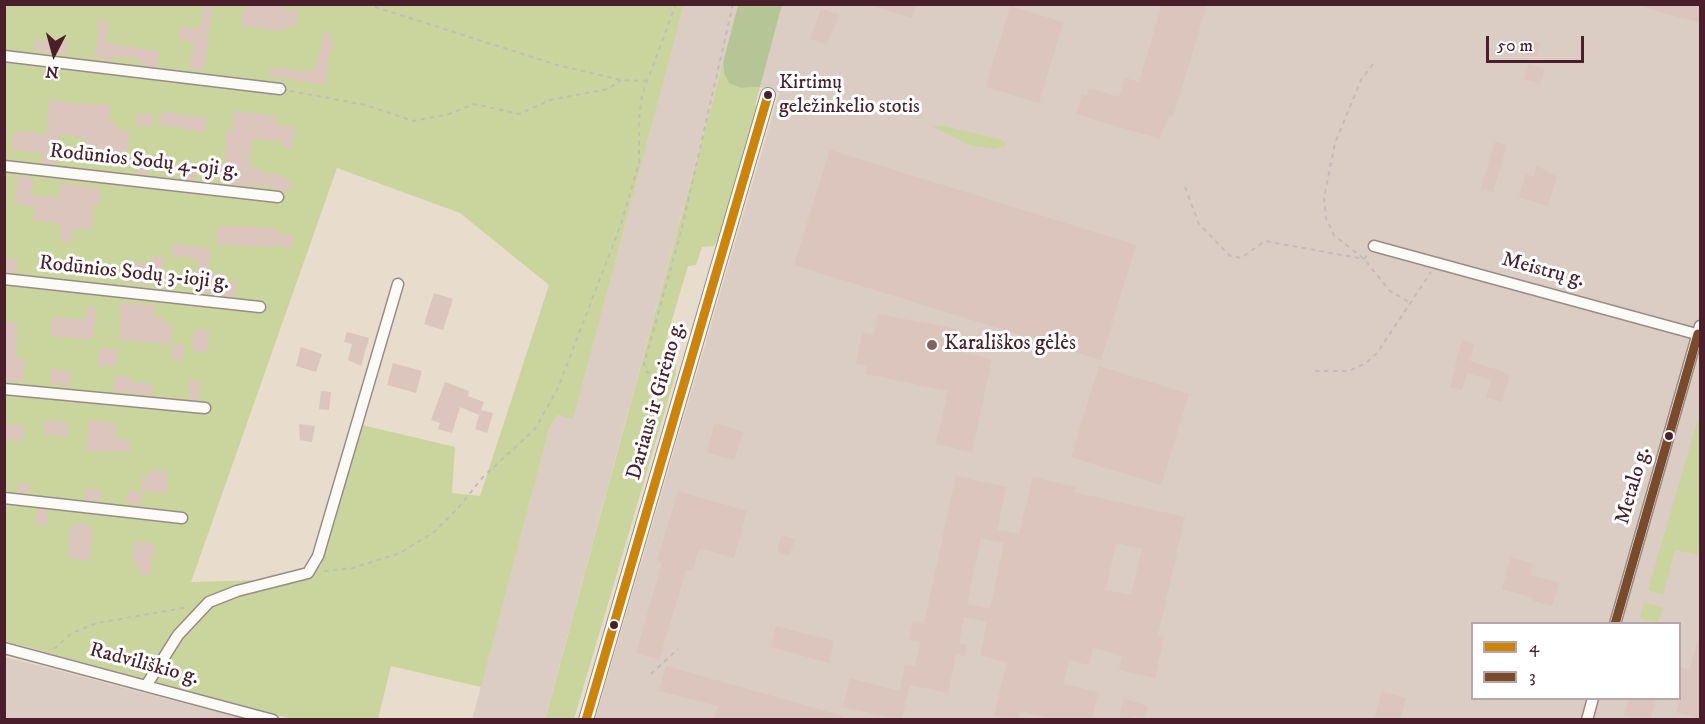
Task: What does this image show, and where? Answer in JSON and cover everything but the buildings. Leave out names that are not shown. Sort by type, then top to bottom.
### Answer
[{"type":"street","points":[[4,56],[280,89]]},
{"type":"street","name":"Dariaus ir Girėno g.","points":[[586,720],[768,95]]},
{"type":"street","name":"Rodūnios Sodų 4-oji g.","points":[[4,166],[278,197]]},
{"type":"street","name":"Meistrų g.","points":[[1374,246],[1700,332]]},
{"type":"street","name":"Rodūnios Sodų 3-ioji g.","points":[[4,279],[260,307]]},
{"type":"street","points":[[146,686],[178,635],[209,602],[237,591],[308,573],[318,556],[398,284]]},
{"type":"street","name":"Metalo g.","points":[[1616,622],[1700,332]]},
{"type":"street","points":[[4,389],[205,408]]},
{"type":"street","points":[[4,498],[182,518]]},
{"type":"street","name":"Radviliškio g.","points":[[4,648],[273,720]]},
{"type":"street","points":[[1587,720],[1593,700]]},
{"type":"path","points":[[366,4],[557,65],[621,80],[648,81]]},
{"type":"path","points":[[308,573],[353,568],[400,553],[434,532],[458,508],[483,477],[535,429],[558,388],[621,224],[639,163],[639,119],[642,95],[676,4]]},
{"type":"path","points":[[689,368],[672,367],[654,376],[647,372],[644,364],[681,232],[733,4]]},
{"type":"path","points":[[1374,64],[1361,80],[1347,109],[1335,143],[1324,198],[1326,218],[1334,235],[1364,259],[1390,291],[1411,303]]},
{"type":"path","points":[[280,89],[366,105],[413,121],[449,114],[474,104],[519,114],[550,100],[608,88],[621,80]]},
{"type":"path","points":[[1185,187],[1199,225],[1230,256],[1241,258],[1265,242],[1364,259]]},
{"type":"path","points":[[1364,259],[1374,246]]},
{"type":"path","points":[[1315,371],[1349,372],[1366,363],[1377,353],[1437,262]]},
{"type":"path","points":[[42,658],[72,633],[97,623],[157,614],[209,602]]},
{"type":"path","points":[[651,674],[678,649]]},
{"type":"shaded area","points":[[684,5],[738,5],[545,719],[472,720],[549,429],[557,415],[573,418]]},
{"type":"shaded area","points":[[782,5],[1700,5],[1700,719],[595,720],[779,93],[760,87]]},
{"type":"shaded area","points":[[4,657],[41,666],[244,719],[5,719]]},
{"type":"green space","points":[[4,5],[684,5],[573,419],[557,415],[549,429],[481,687],[391,666],[378,719],[292,719],[5,641]],"holes":[[[337,168],[460,213],[549,285],[480,496],[452,493],[455,447],[362,425],[321,566],[262,580],[191,582]]]},
{"type":"green space","points":[[738,5],[782,5],[760,87],[741,88],[729,83],[724,73],[723,62]]},
{"type":"green space","points":[[723,62],[724,73],[741,88],[760,87],[755,105],[758,106],[718,239],[714,246],[702,247],[696,265],[688,266],[661,357],[676,366],[676,373],[574,719],[545,720]]},
{"type":"green space","points":[[931,126],[944,126],[999,139],[1005,142],[1006,146],[994,149],[972,146]]},
{"type":"green space","points":[[1700,412],[1700,543],[1697,555],[1675,550],[1663,595],[1648,590]]},
{"type":"green space","points":[[1644,603],[1663,607],[1658,622],[1640,617]]},
{"type":"transit line","name":"4","points":[[586,720],[768,95]]},
{"type":"transit line","name":"3","points":[[1616,622],[1698,334]]},
{"type":"place","name":"Kirtimų geležinkelio stotis","points":[[768,95]]},
{"type":"place","name":"Karališkos gėlės","points":[[932,345]]}]
